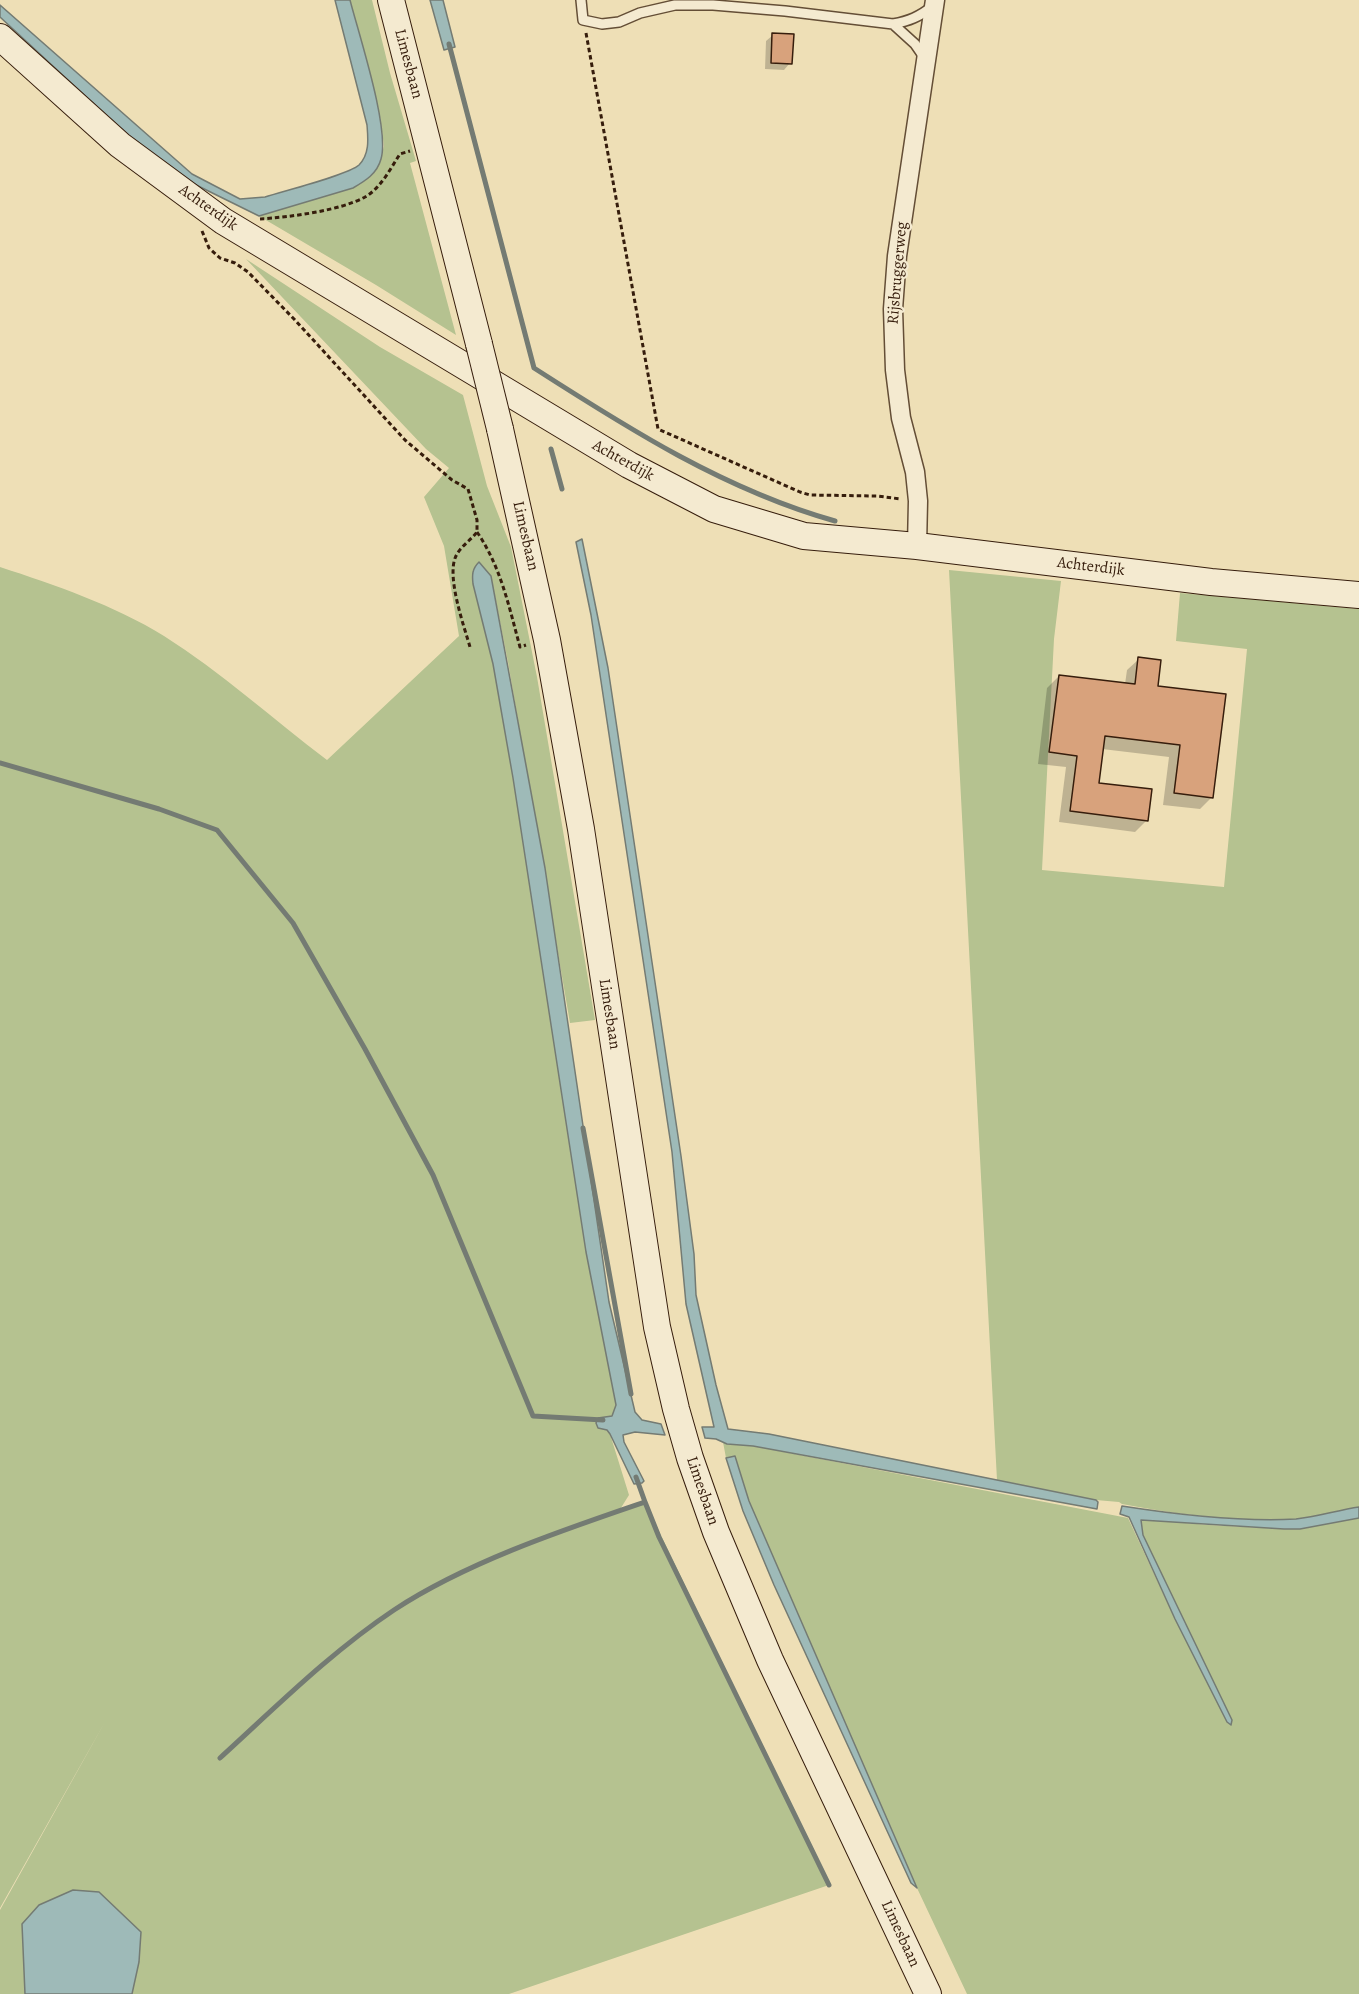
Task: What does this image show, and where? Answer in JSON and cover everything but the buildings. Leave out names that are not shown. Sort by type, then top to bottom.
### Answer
[{"type":"main road","name":"Limesbaan","points":[[392,0],[500,429],[547,640],[581,829],[657,1327],[676,1409],[690,1458],[716,1532],[770,1660],[928,1994]]},
{"type":"main road","name":"Achterdijk","points":[[0,37],[120,145],[223,221],[619,459],[714,509],[804,536],[917,546],[1211,582],[1359,595]]},
{"type":"street","name":"Rijsbruggerweg","points":[[917,546],[918,501],[915,472],[901,418],[895,370],[893,309],[897,256],[935,3]]},
{"type":"lane","points":[[582,0],[583,20],[602,24],[619,22],[640,13],[675,5],[713,5],[785,11],[893,24],[920,16],[935,3]]},
{"type":"lane","points":[[893,24],[915,44],[925,60]]},
{"type":"path","points":[[588,49],[658,429],[810,495],[877,496],[918,501]]},
{"type":"path","points":[[255,219],[329,209],[366,197],[383,180],[400,154],[430,146]]},
{"type":"path","points":[[203,206],[200,223],[209,248],[220,258],[236,263],[248,272],[405,440],[444,474],[468,489],[477,520],[477,532],[490,551],[502,581],[520,647],[547,640]]},
{"type":"path","points":[[470,647],[453,577],[453,564],[457,554],[477,532]]},
{"type":"green space","points":[[350,0],[372,0],[390,73],[416,161],[410,163],[456,335],[259,216],[353,188],[374,173],[380,162],[384,146],[380,117]]},
{"type":"green space","points":[[246,259],[380,347],[463,395],[487,486],[511,547],[537,677],[595,1020],[570,1023],[508,662],[491,576],[479,562],[473,572],[473,584],[493,664],[513,778],[586,1252],[616,1405],[612,1416],[598,1418],[598,1428],[607,1430],[610,1434],[629,1495],[619,1511],[645,1502],[829,1885],[509,1994],[0,1994],[0,1910],[106,1720],[0,1908],[0,567],[105,605],[164,636],[226,680],[327,760],[459,636],[444,546],[424,497],[449,468],[426,449]]},
{"type":"green space","points":[[949,570],[1061,581],[1054,639],[1042,870],[1224,887],[1247,649],[1176,641],[1180,593],[1359,609],[1359,1507],[1296,1519],[1230,1518],[1143,1508],[997,1480]]},
{"type":"green space","points":[[723,1442],[1128,1518],[1175,1619],[1231,1724],[1232,1720],[1143,1535],[1141,1519],[1300,1529],[1359,1518],[1359,1994],[967,1994],[917,1888],[749,1501],[735,1456],[726,1458]]},
{"type":"water","points":[[335,0],[350,0],[378,105],[383,145],[381,159],[374,173],[353,188],[259,216],[182,178],[135,142],[0,17],[0,5],[192,174],[240,199],[265,197],[329,178],[353,169],[363,161],[368,146],[367,125]]},
{"type":"water","points":[[430,0],[443,0],[455,47],[444,50]]},
{"type":"water","points":[[582,539],[608,668],[681,1156],[694,1254],[696,1295],[728,1429],[769,1434],[1096,1500],[1097,1509],[753,1446],[727,1444],[716,1439],[705,1438],[702,1427],[714,1427],[686,1304],[672,1152],[591,615],[576,542]]},
{"type":"water","points":[[479,562],[491,576],[545,868],[609,1302],[635,1412],[642,1420],[661,1424],[665,1435],[635,1432],[623,1435],[624,1442],[644,1481],[642,1483],[634,1484],[610,1434],[607,1430],[598,1428],[596,1423],[598,1418],[612,1416],[616,1405],[586,1252],[513,778],[493,664],[473,584],[473,572]]},
{"type":"water","points":[[735,1456],[749,1501],[917,1888],[911,1883],[774,1585],[743,1511],[726,1458]]},
{"type":"water","points":[[1122,1506],[1252,1520],[1296,1519],[1359,1507],[1359,1518],[1300,1529],[1141,1520],[1143,1535],[1232,1720],[1231,1725],[1227,1722],[1175,1619],[1129,1517],[1120,1514]]},
{"type":"water","points":[[73,1890],[99,1892],[141,1932],[139,1962],[132,1994],[25,1994],[22,1924],[39,1905]]},
{"type":"waterway","points":[[449,44],[534,368],[642,435],[716,475],[755,493],[835,521]]},
{"type":"waterway","points":[[551,449],[562,489]]},
{"type":"waterway","points":[[0,763],[159,809],[217,830],[293,923],[433,1175],[533,1416],[603,1420]]},
{"type":"waterway","points":[[583,1128],[631,1394]]},
{"type":"waterway","points":[[220,1758],[348,1644],[394,1610],[422,1593],[516,1548],[645,1502],[636,1477]]},
{"type":"waterway","points":[[645,1502],[659,1537],[829,1885]]}]
